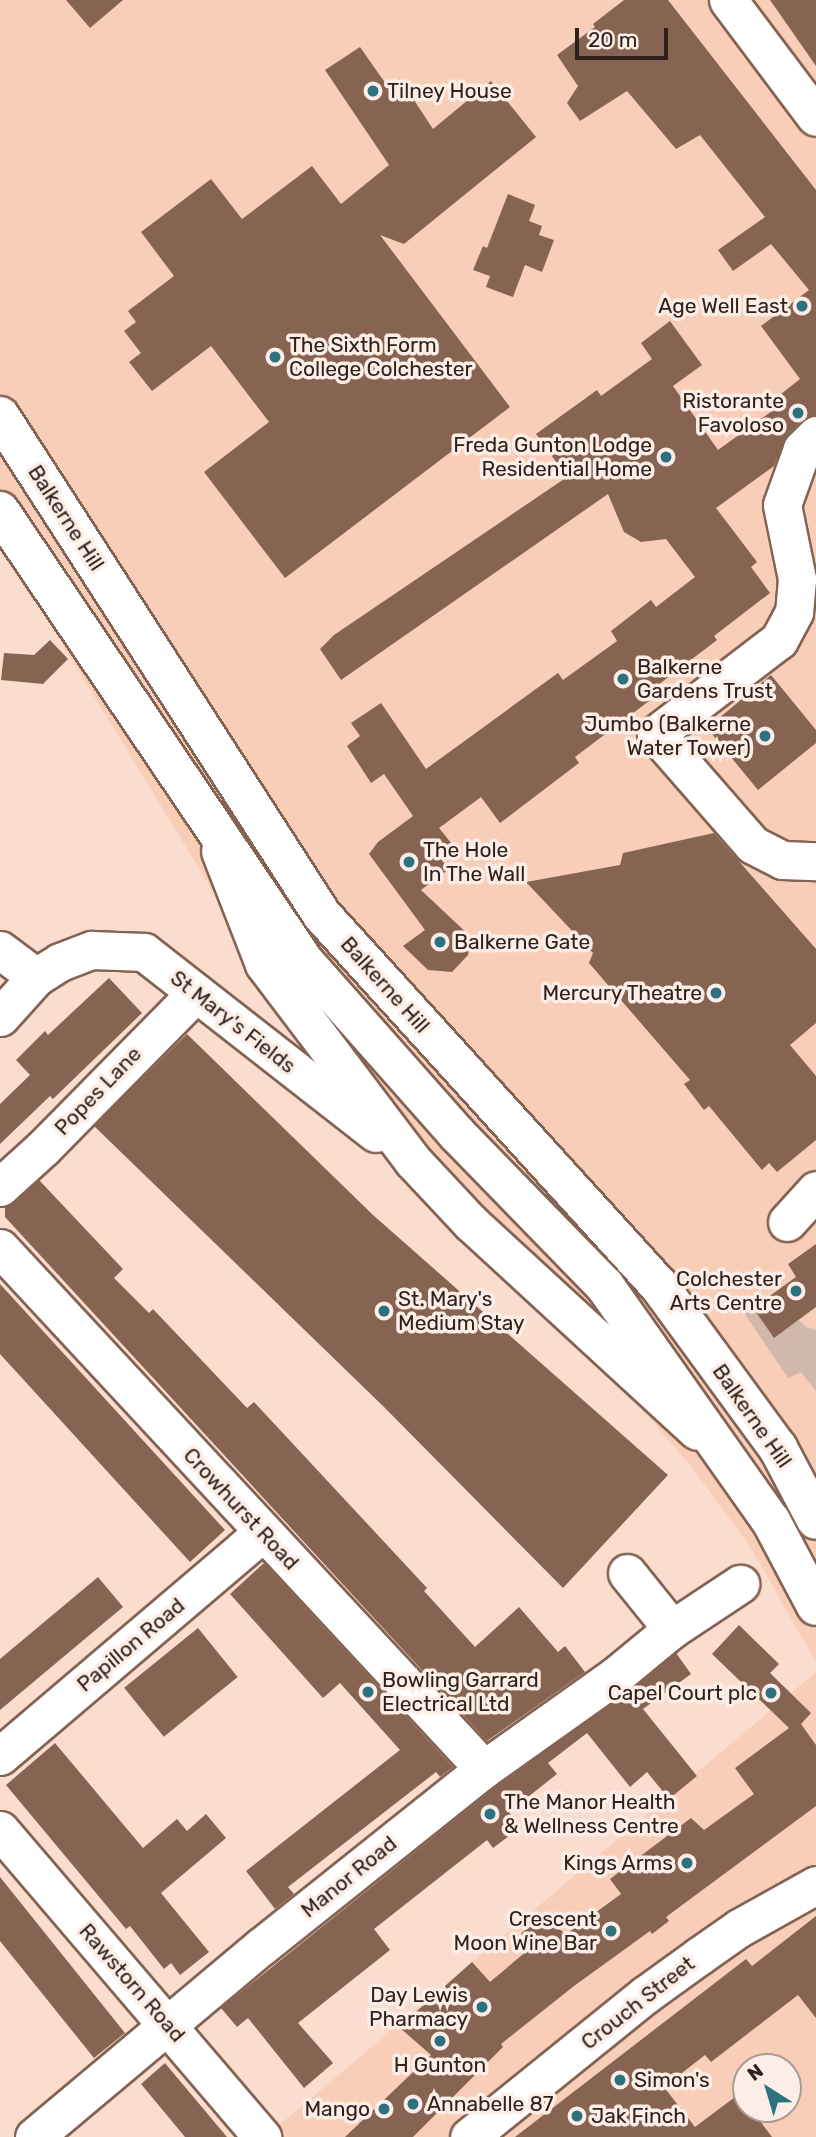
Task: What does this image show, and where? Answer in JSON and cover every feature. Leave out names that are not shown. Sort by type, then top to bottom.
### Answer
[{"type":"main road","name":"Balkerne Hill","points":[[0,416],[322,915],[660,1287],[778,1448],[816,1520]]},
{"type":"main road","name":"Balkerne Hill","points":[[0,511],[304,961],[457,1134],[605,1286],[771,1521],[816,1606]]},
{"type":"street","points":[[728,0],[816,117]]},
{"type":"street","points":[[816,435],[802,449],[782,505],[797,579],[794,612],[779,640],[656,734],[753,845],[782,860],[816,861]]},
{"type":"street","points":[[207,818],[264,964],[413,1161],[471,1223],[722,1453]]},
{"type":"street","points":[[0,950],[36,976]]},
{"type":"street","name":"St Mary's Fields","points":[[0,1017],[36,976],[60,962],[92,950],[144,952],[413,1161]]},
{"type":"street","name":"Popes Lane","points":[[0,1187],[196,993]]},
{"type":"street","points":[[787,1222],[816,1191]]},
{"type":"street","name":"Crowhurst Road","points":[[0,1248],[484,1769]]},
{"type":"street","name":"Papillon Road","points":[[0,1756],[262,1533]]},
{"type":"street","points":[[627,1573],[672,1629]]},
{"type":"street","name":"Manor Road","points":[[34,2137],[262,1946],[484,1769],[615,1676],[672,1629],[740,1584]]},
{"type":"street","name":"Rawstorn Road","points":[[0,1830],[262,2137]]},
{"type":"street","name":"Crouch Street","points":[[469,2137],[688,1964],[738,1928],[816,1885]]},
{"type":"shaded area","points":[[0,0],[816,0],[816,1662],[749,1545],[689,1464],[258,965],[0,542]]},
{"type":"shaded area","points":[[738,1304],[750,1304],[774,1337],[799,1320],[806,1327],[816,1330],[816,1391],[801,1372],[788,1378]]},
{"type":"shaded area","points":[[816,1672],[816,2137],[265,2137]]},
{"type":"building","points":[[66,0],[123,0],[90,28]]},
{"type":"building","points":[[624,0],[668,0],[816,190],[816,415],[802,420],[787,435],[774,466],[716,508],[757,562],[751,567],[770,593],[714,636],[717,640],[645,695],[649,701],[575,757],[579,763],[500,823],[481,797],[439,828],[452,844],[438,856],[449,869],[421,890],[471,937],[468,955],[452,972],[428,970],[403,946],[425,930],[369,854],[378,842],[413,816],[384,774],[371,783],[347,746],[360,736],[351,723],[381,703],[426,769],[558,673],[563,680],[617,641],[611,631],[651,600],[656,607],[695,577],[666,539],[641,542],[624,532],[608,494],[341,680],[320,649],[334,635],[567,477],[536,434],[597,390],[601,396],[652,359],[641,343],[670,321],[702,365],[673,386],[718,450],[776,408],[771,402],[800,379],[761,326],[809,290],[771,244],[733,271],[718,250],[765,217],[700,135],[676,149],[627,91],[580,121],[567,103],[578,86],[557,55],[595,27],[593,24]]},
{"type":"building","points":[[770,0],[816,0],[816,66]]},
{"type":"building","points":[[360,47],[388,87],[400,79],[433,129],[491,81],[536,137],[404,244],[380,235],[510,407],[285,578],[204,472],[269,422],[211,346],[152,391],[129,362],[141,353],[124,331],[136,322],[128,311],[174,276],[141,232],[211,179],[242,219],[312,166],[341,204],[389,165],[325,70]]},
{"type":"building","points":[[508,194],[535,205],[529,221],[542,226],[539,235],[554,240],[542,272],[525,265],[513,297],[486,287],[490,276],[473,270],[483,246],[487,248]]},
{"type":"building","points":[[50,640],[68,659],[43,684],[1,680],[4,653],[34,655]]},
{"type":"building","name":"Jumbo (Balkerne Water Tower)","points":[[771,675],[816,730],[816,743],[758,790],[707,728]]},
{"type":"building","name":"Mercury Theatre","points":[[714,833],[816,949],[816,1023],[790,1045],[816,1076],[816,1140],[777,1172],[769,1163],[762,1170],[709,1106],[704,1110],[684,1084],[690,1080],[589,963],[593,953],[526,882],[620,865],[623,853]]},
{"type":"building","points":[[109,978],[142,1013],[53,1099],[50,1096],[0,1144],[0,1104],[30,1075],[16,1060],[45,1031],[48,1035]]},
{"type":"building","name":"St. Mary's Medium Stay","points":[[187,1034],[373,1215],[668,1475],[563,1588],[384,1407],[94,1126]]},
{"type":"building","points":[[39,1180],[123,1269],[114,1278],[149,1313],[153,1309],[247,1408],[254,1402],[427,1588],[424,1591],[475,1647],[519,1607],[558,1652],[565,1646],[585,1672],[487,1741],[5,1217],[5,1207]]},
{"type":"building","name":"Colchester Arts Centre","points":[[816,1244],[816,1307],[774,1338],[753,1308],[796,1277],[788,1264]]},
{"type":"building","points":[[0,1284],[225,1530],[190,1562],[0,1354]]},
{"type":"building","points":[[264,1563],[453,1767],[440,1777],[436,1772],[288,1887],[294,1894],[275,1909],[246,1871],[400,1750],[340,1683],[323,1698],[230,1594]]},
{"type":"building","points":[[98,1577],[123,1607],[0,1710],[0,1659]]},
{"type":"building","points":[[739,1625],[779,1664],[770,1673],[811,1713],[801,1724],[816,1745],[816,1806],[666,1917],[669,1921],[652,1934],[650,1931],[574,1986],[501,2044],[503,2047],[413,2137],[345,2137],[431,2055],[399,2027],[472,1962],[490,1982],[528,1950],[517,1936],[548,1914],[565,1935],[621,1894],[610,1879],[691,1818],[704,1830],[754,1794],[735,1768],[789,1728],[712,1654]]},
{"type":"building","points":[[198,1628],[238,1677],[164,1737],[124,1688]]},
{"type":"building","points":[[676,1653],[691,1674],[643,1709],[697,1776],[669,1799],[647,1772],[630,1787],[587,1733],[548,1763],[557,1774],[509,1812],[521,1827],[493,1848],[487,1840],[374,1929],[390,1950],[298,2023],[333,2063],[304,2088],[248,2018],[237,2027],[221,2008],[497,1786],[627,1693]]},
{"type":"building","points":[[55,1743],[143,1848],[177,1819],[187,1831],[206,1814],[226,1838],[161,1893],[209,1952],[180,1975],[171,1963],[164,1969],[130,1926],[126,1929],[6,1785]]},
{"type":"building","points":[[0,1877],[125,2033],[94,2058],[0,1941]]},
{"type":"building","points":[[816,1916],[816,2018],[798,1995],[711,2062],[705,2055],[664,2087],[695,2127],[732,2099],[732,2123],[762,2123],[772,2137],[515,2137],[746,1959],[752,1966]]},
{"type":"building","points":[[165,2063],[227,2137],[185,2137],[141,2084]]},
{"type":"place","name":"Tilney House","points":[[373,91]]},
{"type":"place","name":"Age Well East","points":[[802,306]]},
{"type":"place","name":"The Sixth Form College Colchester","points":[[275,357]]},
{"type":"place","name":"Ristorante Favoloso","points":[[798,413]]},
{"type":"place","name":"Freda Gunton Lodge Residential Home","points":[[666,457]]},
{"type":"place","name":"Balkerne Gardens Trust","points":[[623,679]]},
{"type":"place","name":"Jumbo (Balkerne Water Tower)","points":[[765,736]]},
{"type":"place","name":"The Hole In The Wall","points":[[409,862]]},
{"type":"place","name":"Balkerne Gate","points":[[440,942]]},
{"type":"place","name":"Mercury Theatre","points":[[716,993]]},
{"type":"place","name":"Colchester Arts Centre","points":[[796,1291]]},
{"type":"place","name":"St. Mary's Medium Stay","points":[[384,1311]]},
{"type":"place","name":"Bowling Garrard Electrical Ltd","points":[[368,1692]]},
{"type":"place","name":"Capel Court plc","points":[[771,1693]]},
{"type":"place","name":"The Manor Health & Wellness Centre","points":[[490,1814]]},
{"type":"place","name":"Kings Arms","points":[[687,1863]]},
{"type":"place","name":"Crescent Moon Wine Bar","points":[[611,1931]]},
{"type":"place","name":"Day Lewis Pharmacy","points":[[482,2007]]},
{"type":"place","name":"H Gunton","points":[[440,2041]]},
{"type":"place","name":"Simon's","points":[[620,2080]]},
{"type":"place","name":"Annabelle 87","points":[[413,2104]]},
{"type":"place","name":"Mango","points":[[384,2109]]},
{"type":"place","name":"Jak Finch","points":[[577,2116]]}]
